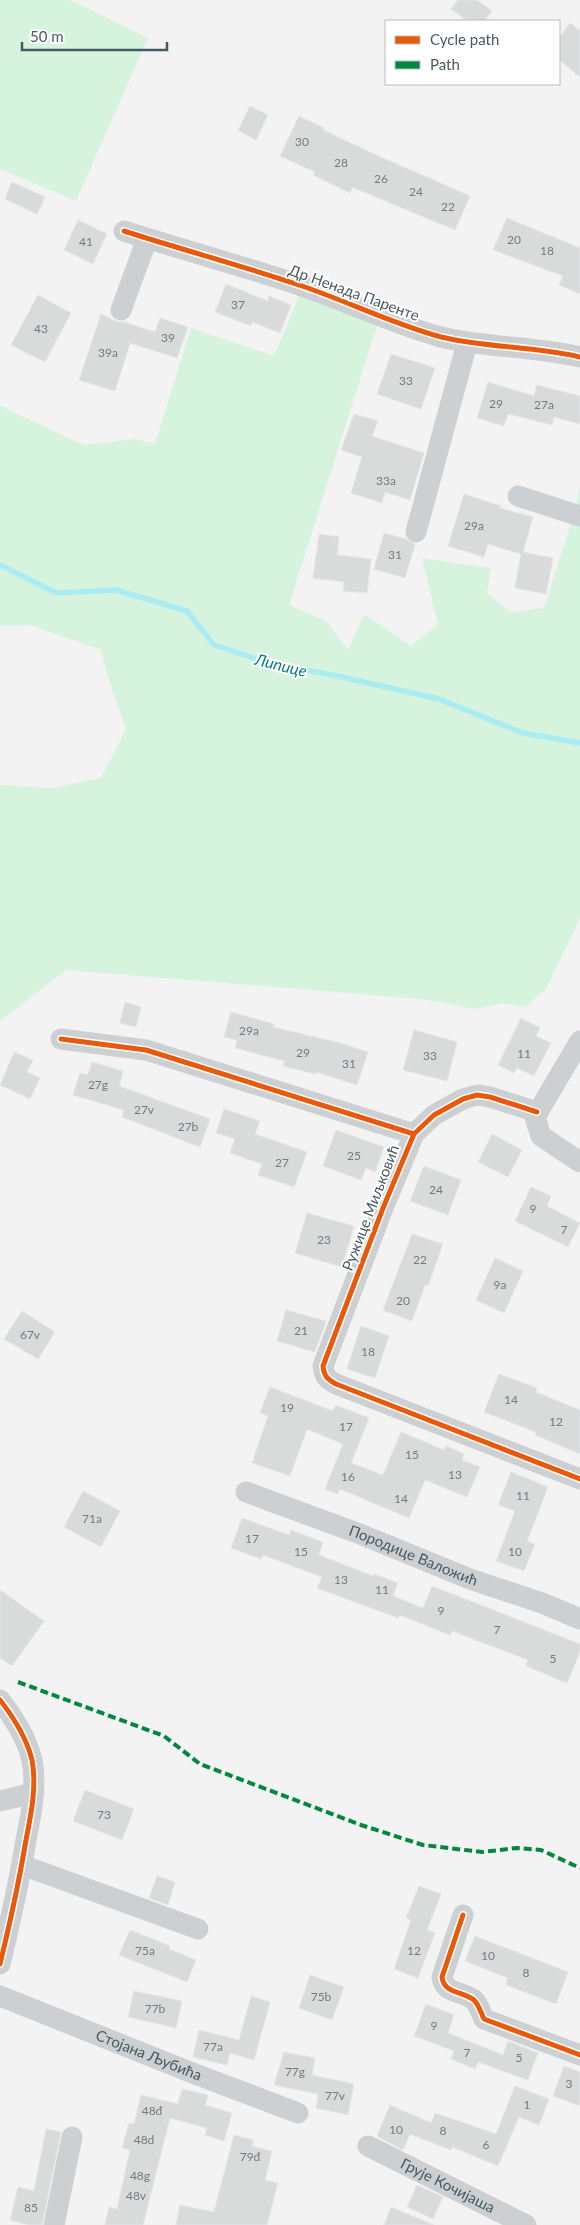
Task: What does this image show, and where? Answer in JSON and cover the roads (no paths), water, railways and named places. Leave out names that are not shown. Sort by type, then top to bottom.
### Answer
[{"type":"street","name":"Др Ненада Паренте","points":[[124,231],[303,286],[422,331],[467,343],[555,351],[580,357]]},
{"type":"street","points":[[121,310],[147,239]]},
{"type":"street","points":[[416,532],[467,343]]},
{"type":"street","points":[[518,496],[580,516]]},
{"type":"street","name":"Ружице Миљковић","points":[[61,1039],[146,1050],[414,1134],[383,1208],[323,1366],[323,1373],[336,1384],[580,1479]]},
{"type":"street","points":[[580,1041],[537,1112],[536,1123],[541,1136],[580,1162]]},
{"type":"street","points":[[414,1134],[434,1115],[463,1099],[477,1095],[490,1097],[537,1112]]},
{"type":"street","name":"Породице Валожић","points":[[246,1492],[360,1534],[470,1579],[542,1603],[580,1619]]},
{"type":"street","points":[[0,1700],[19,1729],[33,1769],[33,1793],[14,1880],[0,1964]]},
{"type":"street","points":[[0,1801],[33,1793]]},
{"type":"street","points":[[14,1880],[198,1929]]},
{"type":"street","points":[[463,1915],[442,1977],[443,1984],[447,1988],[474,2000],[484,2019],[580,2054]]},
{"type":"street","name":"Стојана Љубића","points":[[0,1996],[298,2113]]},
{"type":"street","points":[[54,2225],[72,2137]]},
{"type":"street","name":"Грује Кочијаша","points":[[368,2146],[526,2225]]},
{"type":"waterway","name":"Липице","points":[[0,565],[56,593],[116,590],[187,611],[214,645],[265,662],[439,699],[523,733],[580,743]]}]
